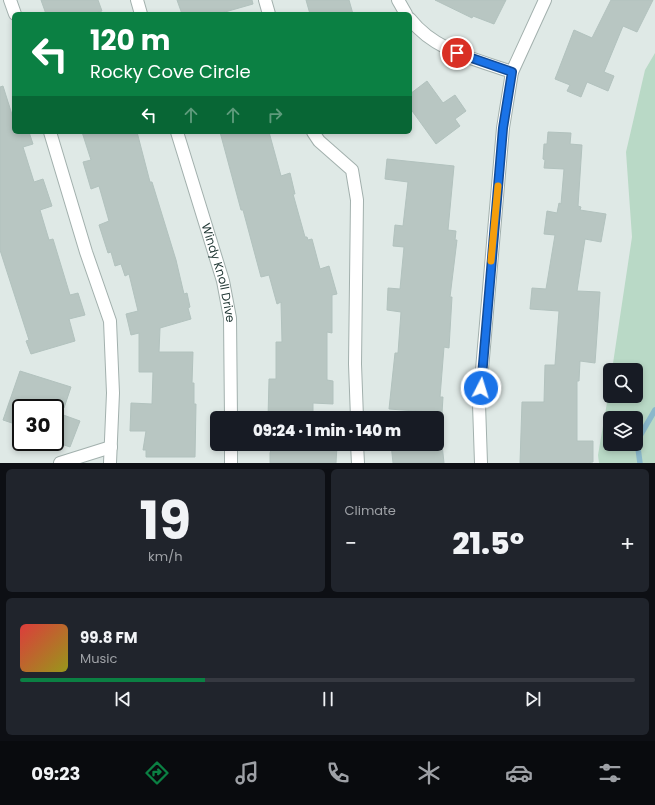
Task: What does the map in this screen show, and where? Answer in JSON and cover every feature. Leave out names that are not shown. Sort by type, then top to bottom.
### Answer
[{"type":"street","points":[[10,0],[14,12]]},
{"type":"street","points":[[137,0],[140,12]]},
{"type":"street","points":[[265,0],[268,12]]},
{"type":"street","points":[[398,0],[405,12]]},
{"type":"street","points":[[482,463],[480,448],[480,396],[503,128],[512,72],[545,0]]},
{"type":"street","points":[[412,21],[419,30],[444,48],[512,72]]},
{"type":"street","points":[[51,134],[86,252],[110,321],[113,393],[110,463]]},
{"type":"street","name":"Windy Knoll Drive","points":[[178,134],[223,281],[230,318],[231,411]]},
{"type":"street","points":[[314,134],[319,141],[352,170],[357,200],[356,411]]},
{"type":"street","points":[[60,463],[111,447]]},
{"type":"street","points":[[231,451],[232,463]]},
{"type":"street","points":[[357,451],[358,463]]},
{"type":"green space","points":[[655,53],[655,463],[599,463],[598,455],[603,426],[603,451],[643,451],[643,411],[606,411],[607,403],[643,403],[643,363],[613,363],[632,237],[626,152],[645,70]]},
{"type":"building","points":[[41,0],[98,0],[102,11],[99,12],[45,12]]},
{"type":"building","points":[[177,0],[252,0],[253,4],[225,12],[181,12]]},
{"type":"building","points":[[306,0],[349,0],[352,12],[309,12]]},
{"type":"building","points":[[435,0],[506,0],[494,24],[473,16],[472,18]]},
{"type":"building","points":[[611,0],[653,0],[637,32],[623,26],[604,72],[614,76],[608,91],[587,82],[581,97],[567,91],[570,85],[555,79],[574,30],[592,38]]},
{"type":"building","points":[[427,81],[443,103],[455,95],[466,111],[455,119],[460,126],[436,144],[412,111],[412,92]]},
{"type":"building","points":[[3,86],[12,115],[12,134],[30,134],[33,144],[23,147],[34,182],[43,179],[52,206],[40,210],[49,240],[53,239],[70,295],[78,293],[85,315],[69,319],[75,341],[31,354],[26,341],[29,340],[0,250],[0,87]]},
{"type":"building","points":[[548,132],[571,133],[570,144],[582,145],[578,206],[581,207],[580,210],[606,214],[601,242],[585,239],[577,291],[600,292],[595,363],[580,361],[579,381],[577,381],[577,441],[593,441],[593,462],[587,463],[520,463],[522,402],[544,402],[545,365],[555,365],[559,311],[530,309],[532,288],[546,289],[555,235],[544,234],[547,211],[557,213],[559,203],[561,204],[564,169],[544,168],[544,144],[547,144]]},
{"type":"building","points":[[83,134],[138,134],[150,182],[152,182],[176,260],[184,294],[187,293],[190,307],[188,308],[191,319],[160,328],[159,352],[193,352],[192,383],[194,383],[194,404],[196,404],[195,457],[146,457],[146,450],[143,450],[146,431],[130,431],[131,403],[152,404],[153,372],[139,372],[139,333],[131,335],[126,314],[138,311],[129,274],[125,276],[121,264],[115,266],[111,252],[108,253],[99,225],[109,221],[99,186],[91,189],[83,162],[91,160]]},
{"type":"building","points":[[221,134],[270,134],[281,176],[290,173],[295,194],[293,194],[305,237],[307,237],[308,240],[312,239],[320,269],[329,266],[337,294],[332,295],[332,333],[327,332],[327,380],[333,381],[333,404],[313,403],[313,411],[268,411],[269,379],[276,379],[276,342],[282,342],[281,302],[277,304],[269,275],[261,277],[243,210],[241,210]]},
{"type":"building","points":[[387,159],[454,166],[448,230],[456,231],[455,240],[457,240],[450,297],[452,297],[449,348],[444,347],[440,397],[443,397],[442,411],[389,409],[395,353],[398,353],[401,312],[387,310],[388,288],[400,289],[404,247],[393,246],[395,225],[403,226],[408,182],[385,179]]},
{"type":"building","points":[[20,371],[71,387],[64,408],[64,399],[12,399],[12,423],[3,420]]},
{"type":"building","points":[[64,415],[80,421],[70,447],[64,445]]},
{"type":"building","points":[[271,451],[337,451],[336,463],[270,463]]},
{"type":"building","points":[[392,451],[443,451],[444,463],[393,463]]},
{"type":"waterway","points":[[640,463],[637,441],[655,410]]},
{"type":"slow traffic","points":[[491,261],[498,186]]},
{"type":"route","points":[[457,53],[512,72],[503,128],[481,388]]}]
